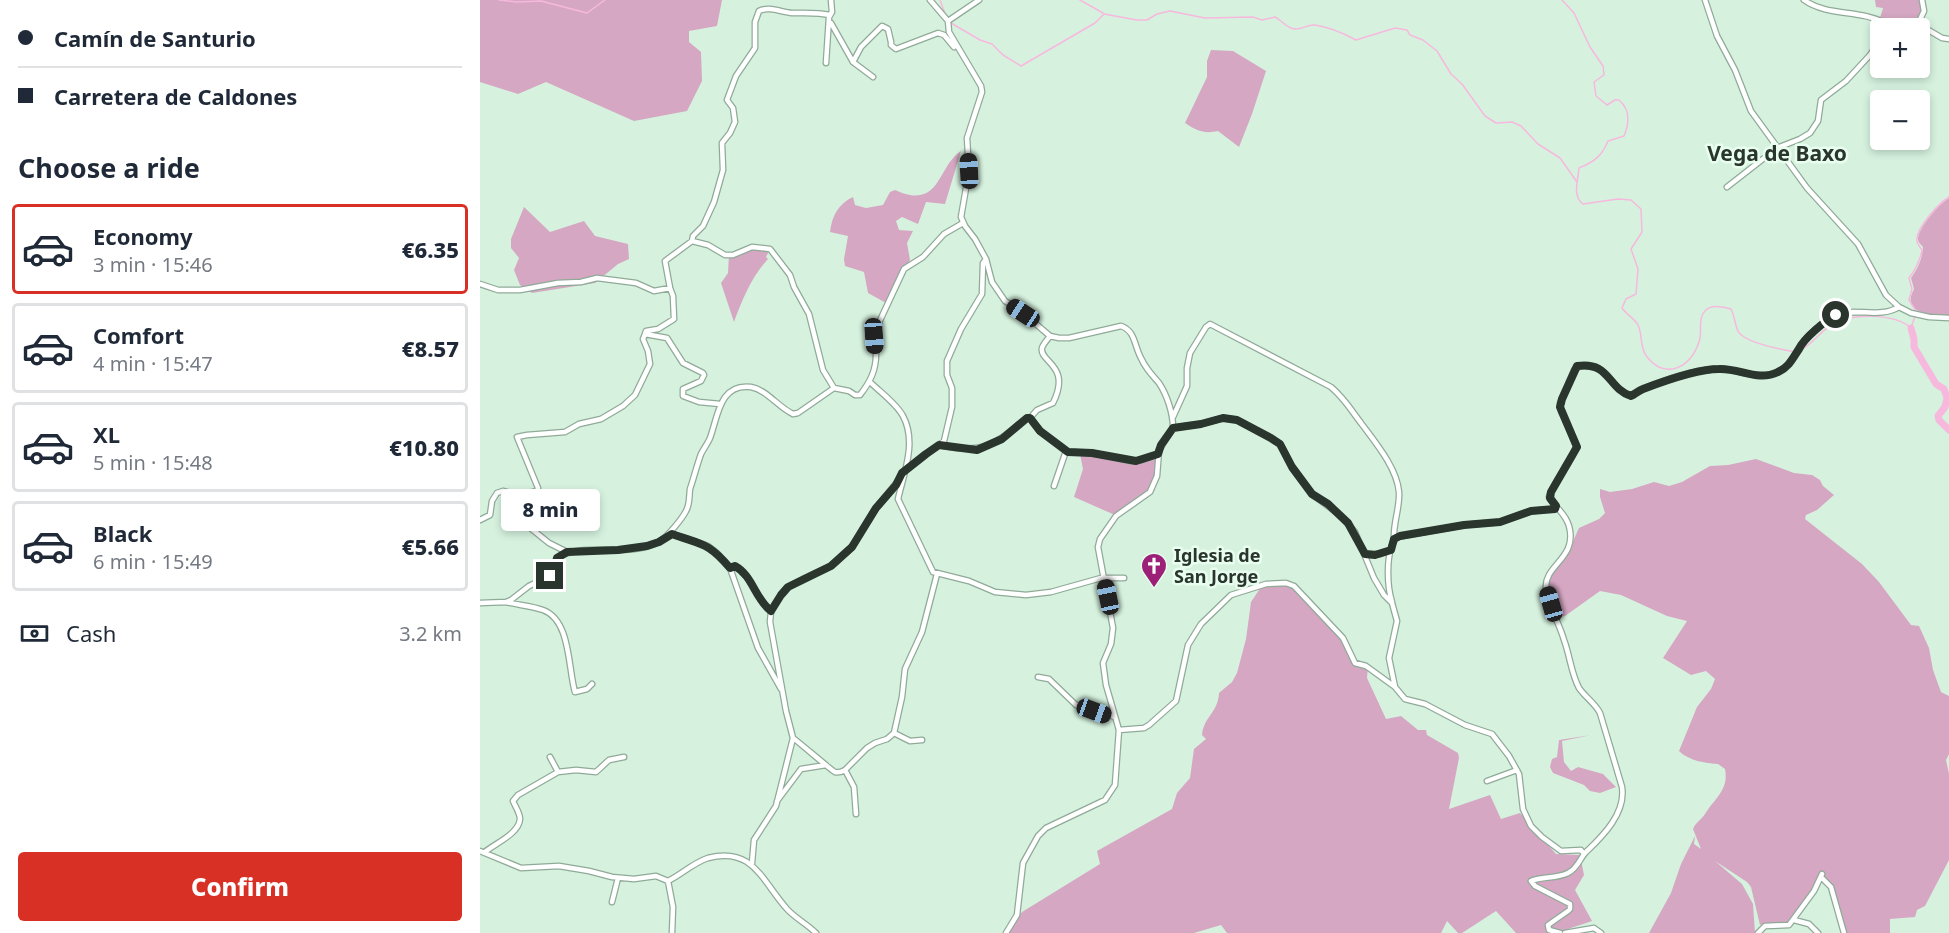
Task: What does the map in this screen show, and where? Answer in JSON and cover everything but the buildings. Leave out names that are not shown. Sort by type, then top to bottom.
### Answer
[{"type":"street","points":[[826,63],[831,0]]},
{"type":"street","points":[[930,0],[948,21],[949,32],[978,80],[982,92],[967,138],[969,171],[962,205],[963,223],[986,259],[992,282],[1005,300],[1050,336],[1068,338],[1121,326],[1128,328],[1142,362],[1163,390],[1173,417],[1173,428],[1161,445],[1158,454],[1157,476],[1150,492],[1116,516],[1100,539],[1098,555],[1113,628],[1111,644],[1103,663],[1103,671],[1119,730],[1116,776],[1112,791],[1105,800],[1046,828],[1038,836],[1022,867],[1017,915],[1006,933]]},
{"type":"street","points":[[948,21],[979,0]]},
{"type":"street","points":[[1705,0],[1717,36],[1735,70],[1751,111],[1807,188],[1858,244],[1881,288],[1899,308],[1920,316],[1949,318]]},
{"type":"street","points":[[1804,0],[1813,7],[1870,19]]},
{"type":"street","points":[[1921,18],[1924,11],[1922,0]]},
{"type":"street","points":[[480,520],[490,515],[492,501],[497,493],[503,491],[518,495],[537,491],[538,488],[517,437],[565,432],[579,424],[601,419],[632,399],[641,385],[650,364],[643,339],[646,331],[665,326],[674,319],[673,296],[666,261],[692,241],[693,236],[703,226],[714,202],[723,170],[722,143],[735,122],[733,108],[727,100],[736,76],[755,48],[755,22],[759,11],[766,8],[789,13],[813,12],[830,15]]},
{"type":"street","points":[[830,23],[853,62],[873,77]]},
{"type":"street","points":[[853,62],[861,46],[882,26],[888,29],[891,45],[896,50],[940,33],[960,53]]},
{"type":"street","points":[[1930,31],[1949,39]]},
{"type":"street","points":[[1727,187],[1777,148],[1800,140],[1810,133],[1818,121],[1821,100],[1846,81],[1870,55]]},
{"type":"street","points":[[518,495],[519,521],[549,543],[567,552],[628,550],[654,544],[669,534],[688,508],[690,490],[700,456],[710,436],[720,404],[728,394],[735,388],[758,389],[793,414],[798,413],[834,388],[858,395],[870,381],[875,366],[875,333],[904,269],[923,257],[944,234],[963,223]]},
{"type":"street","points":[[692,241],[708,244],[725,255],[757,247],[772,252],[790,275],[809,314],[823,370],[834,388]]},
{"type":"street","points":[[752,862],[754,840],[777,801],[793,738],[770,622],[771,611],[788,587],[831,566],[852,547],[876,508],[896,485],[905,470],[939,445],[946,435],[952,407],[952,388],[947,375],[947,361],[961,328],[982,294],[986,259]]},
{"type":"street","points":[[480,284],[498,290],[520,290],[597,278],[636,283],[654,291],[670,288]]},
{"type":"street","points":[[1881,313],[1893,303]]},
{"type":"street","points":[[1560,933],[1549,930],[1548,925],[1568,911],[1570,904],[1535,886],[1531,881],[1570,872],[1577,866],[1584,854],[1613,821],[1621,803],[1622,791],[1600,713],[1582,692],[1575,679],[1546,589],[1548,577],[1564,557],[1570,541],[1569,525],[1565,515],[1550,499],[1551,492],[1577,447],[1560,407],[1577,366],[1600,368],[1624,393],[1631,396],[1663,382],[1711,369],[1731,369],[1755,376],[1767,376],[1781,371],[1793,360],[1814,332],[1836,315],[1854,312],[1881,313],[1899,308]]},
{"type":"street","points":[[1173,417],[1187,386],[1190,353],[1210,324],[1331,387],[1346,400],[1381,449],[1396,479],[1399,495],[1387,580],[1396,621],[1389,658],[1395,687]]},
{"type":"street","points":[[645,334],[667,338],[683,363],[703,372],[704,375],[700,381],[683,389],[683,396],[699,402],[720,404]]},
{"type":"street","points":[[939,445],[977,450],[1002,439],[1038,410],[1053,403],[1058,392],[1059,376],[1057,369],[1042,351],[1042,347],[1050,336]]},
{"type":"street","points":[[870,381],[904,417],[910,445],[898,502],[931,569],[937,574],[951,575],[998,592],[1032,595],[1104,577],[1124,578]]},
{"type":"street","points":[[1030,418],[1040,431],[1066,451],[1098,454],[1131,461],[1158,454]]},
{"type":"street","points":[[1173,428],[1223,418],[1237,420],[1280,444],[1292,467],[1312,494],[1328,504],[1348,523],[1365,554],[1374,578],[1384,595],[1392,603]]},
{"type":"street","points":[[1054,486],[1066,451]]},
{"type":"street","points":[[1394,539],[1464,525],[1500,522],[1531,511],[1556,507]]},
{"type":"street","points":[[669,534],[708,546],[730,568],[758,648],[783,692]]},
{"type":"street","points":[[1365,554],[1375,555],[1391,550]]},
{"type":"street","points":[[506,602],[528,586],[550,576],[557,558],[567,552]]},
{"type":"street","points":[[730,568],[735,566],[742,571],[759,599],[771,611]]},
{"type":"street","points":[[793,738],[834,772],[844,770],[867,747],[887,739],[894,733],[905,669],[922,632],[937,574]]},
{"type":"street","points":[[1119,730],[1144,728],[1172,705],[1177,698],[1186,648],[1201,624],[1234,593],[1266,584],[1290,584],[1343,638],[1355,663],[1366,666],[1395,687],[1405,699],[1425,704],[1464,725],[1492,734],[1499,740],[1516,770],[1522,809],[1531,826],[1561,850],[1581,850],[1584,854]]},
{"type":"street","points":[[480,603],[506,602],[542,610],[557,621],[569,654],[574,692],[587,689],[592,684]]},
{"type":"street","points":[[1038,677],[1049,679],[1076,705],[1115,717]]},
{"type":"street","points":[[894,733],[910,741],[922,740]]},
{"type":"street","points":[[550,757],[558,772]]},
{"type":"street","points":[[482,852],[514,830],[519,823],[519,816],[513,801],[516,797],[558,772],[576,770],[596,772],[609,760],[624,758]]},
{"type":"street","points":[[777,801],[801,770],[826,765]]},
{"type":"street","points":[[844,770],[854,787],[856,814]]},
{"type":"street","points":[[1487,781],[1516,770]]},
{"type":"street","points":[[482,852],[521,868],[568,867],[618,878],[634,879],[656,876],[668,881]]},
{"type":"street","points":[[668,881],[694,864],[716,857],[732,856],[752,862],[787,909],[816,933]]},
{"type":"street","points":[[1758,933],[1765,926],[1785,926],[1794,920],[1821,876],[1831,887],[1844,933]]},
{"type":"street","points":[[612,902],[618,878]]},
{"type":"street","points":[[668,881],[673,907],[672,933]]},
{"type":"street","points":[[1794,920],[1809,924],[1818,933]]},
{"type":"street","points":[[1565,933],[1594,927],[1601,933]]},
{"type":"shaded area","points":[[480,0],[722,0],[717,26],[689,31],[689,42],[701,52],[702,81],[687,111],[634,121],[546,82],[518,94],[480,82]]},
{"type":"shaded area","points":[[1875,0],[1920,0],[1922,12],[1917,18],[1880,18],[1883,8],[1876,7]]},
{"type":"shaded area","points":[[1211,50],[1233,51],[1266,71],[1239,147],[1218,131],[1201,131],[1185,123],[1207,77],[1207,61]]},
{"type":"shaded area","points":[[961,151],[945,204],[926,202],[918,224],[902,217],[896,221],[899,230],[913,231],[907,243],[910,260],[886,303],[868,293],[864,272],[845,266],[848,236],[830,232],[837,211],[843,203],[853,197],[855,205],[866,208],[883,205],[890,192],[895,190],[910,195],[921,195],[930,191],[953,158]]},
{"type":"shaded area","points":[[1949,198],[1949,315],[1927,314],[1915,309],[1911,304],[1914,289],[1911,278],[1919,264],[1923,247],[1918,239],[1930,216]]},
{"type":"shaded area","points":[[524,207],[550,232],[584,221],[595,236],[628,244],[629,259],[618,264],[595,283],[532,293],[520,285],[514,270],[519,258],[511,248],[511,239]]},
{"type":"shaded area","points":[[747,249],[770,249],[766,257],[768,259],[752,281],[734,322],[721,283],[728,273],[729,255]]},
{"type":"shaded area","points":[[1080,454],[1134,463],[1156,459],[1156,478],[1145,492],[1115,515],[1074,497],[1083,469]]},
{"type":"shaded area","points":[[1756,459],[1794,473],[1812,475],[1834,495],[1817,510],[1806,515],[1805,519],[1862,564],[1879,582],[1911,625],[1919,626],[1929,648],[1933,670],[1941,692],[1949,696],[1949,754],[1946,760],[1949,774],[1949,860],[1925,906],[1917,910],[1915,917],[1890,919],[1890,933],[1846,933],[1835,895],[1822,875],[1818,876],[1812,890],[1790,922],[1760,925],[1751,887],[1715,861],[1742,884],[1753,904],[1755,933],[1649,933],[1671,893],[1681,864],[1695,836],[1694,844],[1701,849],[1693,829],[1725,783],[1725,769],[1718,764],[1692,759],[1679,751],[1697,707],[1711,689],[1715,679],[1706,671],[1691,675],[1663,658],[1687,621],[1667,616],[1621,595],[1600,591],[1565,616],[1556,618],[1548,581],[1552,572],[1565,559],[1579,528],[1599,519],[1605,513],[1600,489],[1610,492],[1632,489],[1654,482],[1669,486],[1682,482],[1710,466]]},
{"type":"shaded area","points":[[1266,584],[1294,586],[1343,638],[1354,660],[1368,667],[1367,678],[1386,719],[1401,716],[1418,730],[1426,730],[1427,735],[1458,753],[1449,809],[1490,795],[1501,819],[1520,813],[1556,854],[1580,855],[1584,875],[1575,890],[1592,921],[1556,933],[1516,933],[1496,911],[1462,933],[1458,933],[1447,921],[1441,933],[1227,933],[1221,925],[1194,933],[1007,933],[1022,912],[1100,864],[1097,851],[1172,809],[1177,793],[1190,778],[1194,749],[1206,739],[1202,735],[1203,729],[1216,705],[1219,693],[1232,682],[1237,673],[1246,639],[1251,602]]},
{"type":"shaded area","points":[[1591,735],[1562,741],[1564,762],[1571,771],[1578,767],[1603,774],[1616,787],[1600,793],[1590,791],[1584,785],[1553,773],[1550,767],[1552,759],[1557,757],[1559,740]]},
{"type":"waterway","points":[[499,0],[541,1],[587,13],[605,0]]},
{"type":"waterway","points":[[940,0],[946,16]]},
{"type":"waterway","points":[[1080,0],[1103,13]]},
{"type":"waterway","points":[[1562,0],[1574,13],[1590,47],[1603,66],[1604,75],[1594,82],[1596,96],[1607,105],[1619,100],[1626,108],[1628,122],[1624,136],[1608,141],[1597,158],[1579,168],[1577,193],[1583,204],[1618,199],[1631,200],[1641,209],[1642,232],[1631,249],[1638,269],[1636,294],[1626,299],[1622,308],[1638,325],[1647,357],[1662,368],[1677,368],[1684,364],[1695,351],[1699,342],[1703,314],[1711,307],[1731,309],[1738,331],[1747,339],[1794,352]]},
{"type":"waterway","points":[[951,23],[980,40],[992,44],[1003,55],[1021,66],[1095,23],[1104,14],[1137,20],[1147,20],[1157,14],[1170,11],[1205,18],[1253,17],[1262,20],[1275,17],[1294,29],[1312,25],[1320,26],[1356,40],[1395,28],[1407,30],[1410,35],[1423,40],[1437,51],[1451,74],[1462,84],[1485,116],[1496,123],[1512,122],[1521,126],[1538,144],[1560,158],[1577,182]]},
{"type":"waterway","points":[[1916,311],[1909,300],[1912,289],[1909,278],[1922,250],[1917,242],[1917,236],[1928,217],[1949,197]]},
{"type":"waterway","points":[[1799,351],[1839,321],[1860,317],[1884,317],[1904,323],[1911,328],[1915,316]]},
{"type":"waterway","points":[[1911,328],[1914,347],[1936,384],[1944,389],[1947,398],[1945,407],[1938,416],[1949,430]]},
{"type":"place","name":"Iglesia de San Jorge","points":[[1154,589]]},
{"type":"district","name":"Vega de Baxo","points":[[1777,154]]},
{"type":"route","points":[[550,576],[557,558],[567,552],[628,550],[654,544],[672,534],[708,546],[730,568],[735,566],[742,571],[759,599],[771,611],[788,587],[831,566],[852,547],[876,508],[896,485],[902,473],[926,454],[939,445],[977,450],[1002,439],[1027,418],[1030,418],[1040,431],[1068,452],[1092,453],[1131,461],[1158,454],[1161,445],[1173,428],[1223,418],[1237,420],[1280,444],[1292,467],[1312,494],[1328,504],[1355,532],[1365,554],[1380,554],[1391,550],[1394,539],[1400,536],[1471,524],[1489,524],[1531,511],[1555,509],[1556,506],[1550,498],[1551,492],[1577,447],[1561,411],[1560,403],[1577,366],[1600,368],[1624,393],[1631,396],[1663,382],[1711,369],[1731,369],[1755,376],[1767,376],[1781,371],[1796,356],[1799,347],[1836,315]]}]
